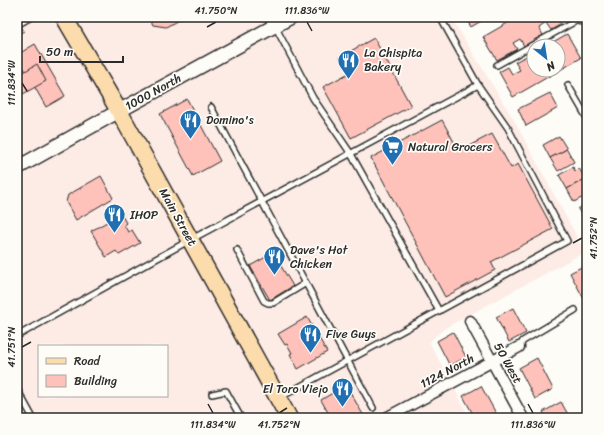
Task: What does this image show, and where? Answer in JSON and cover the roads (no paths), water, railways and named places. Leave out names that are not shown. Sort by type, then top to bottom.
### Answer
[{"type":"main road","name":"Main Street","points":[[64,17],[119,111],[289,418]]},
{"type":"street","name":"1000 North","points":[[17,168],[119,111],[272,21],[291,17]]},
{"type":"street","name":"50 West","points":[[470,321],[523,418]]},
{"type":"street","name":"1124 North","points":[[386,418],[519,346]]},
{"type":"lane","points":[[278,398],[567,241],[508,128],[478,85],[440,17]]},
{"type":"lane","points":[[17,24],[28,18]]},
{"type":"lane","points":[[496,65],[581,18]]},
{"type":"lane","points":[[272,21],[313,98],[351,154],[439,311]]},
{"type":"lane","points":[[17,336],[190,240],[478,85]]},
{"type":"lane","points":[[568,85],[587,118]]},
{"type":"lane","points":[[211,107],[373,408]]},
{"type":"lane","points":[[237,250],[264,301],[268,303],[273,302],[306,283]]},
{"type":"lane","points":[[519,346],[523,341],[575,310]]},
{"type":"lane","points":[[17,389],[33,418]]},
{"type":"lane","points":[[212,394],[226,390],[241,418]]},
{"type":"place","name":"La Chispita Bakery","points":[[349,80]]},
{"type":"place","name":"Domino's","points":[[191,140]]},
{"type":"place","name":"Natural Grocers","points":[[392,166]]},
{"type":"place","name":"IHOP","points":[[115,234]]},
{"type":"place","name":"Dave's Hot Chicken","points":[[274,276]]},
{"type":"place","name":"Five Guys","points":[[310,354]]},
{"type":"place","name":"El Toro Viejo","points":[[343,408]]}]
